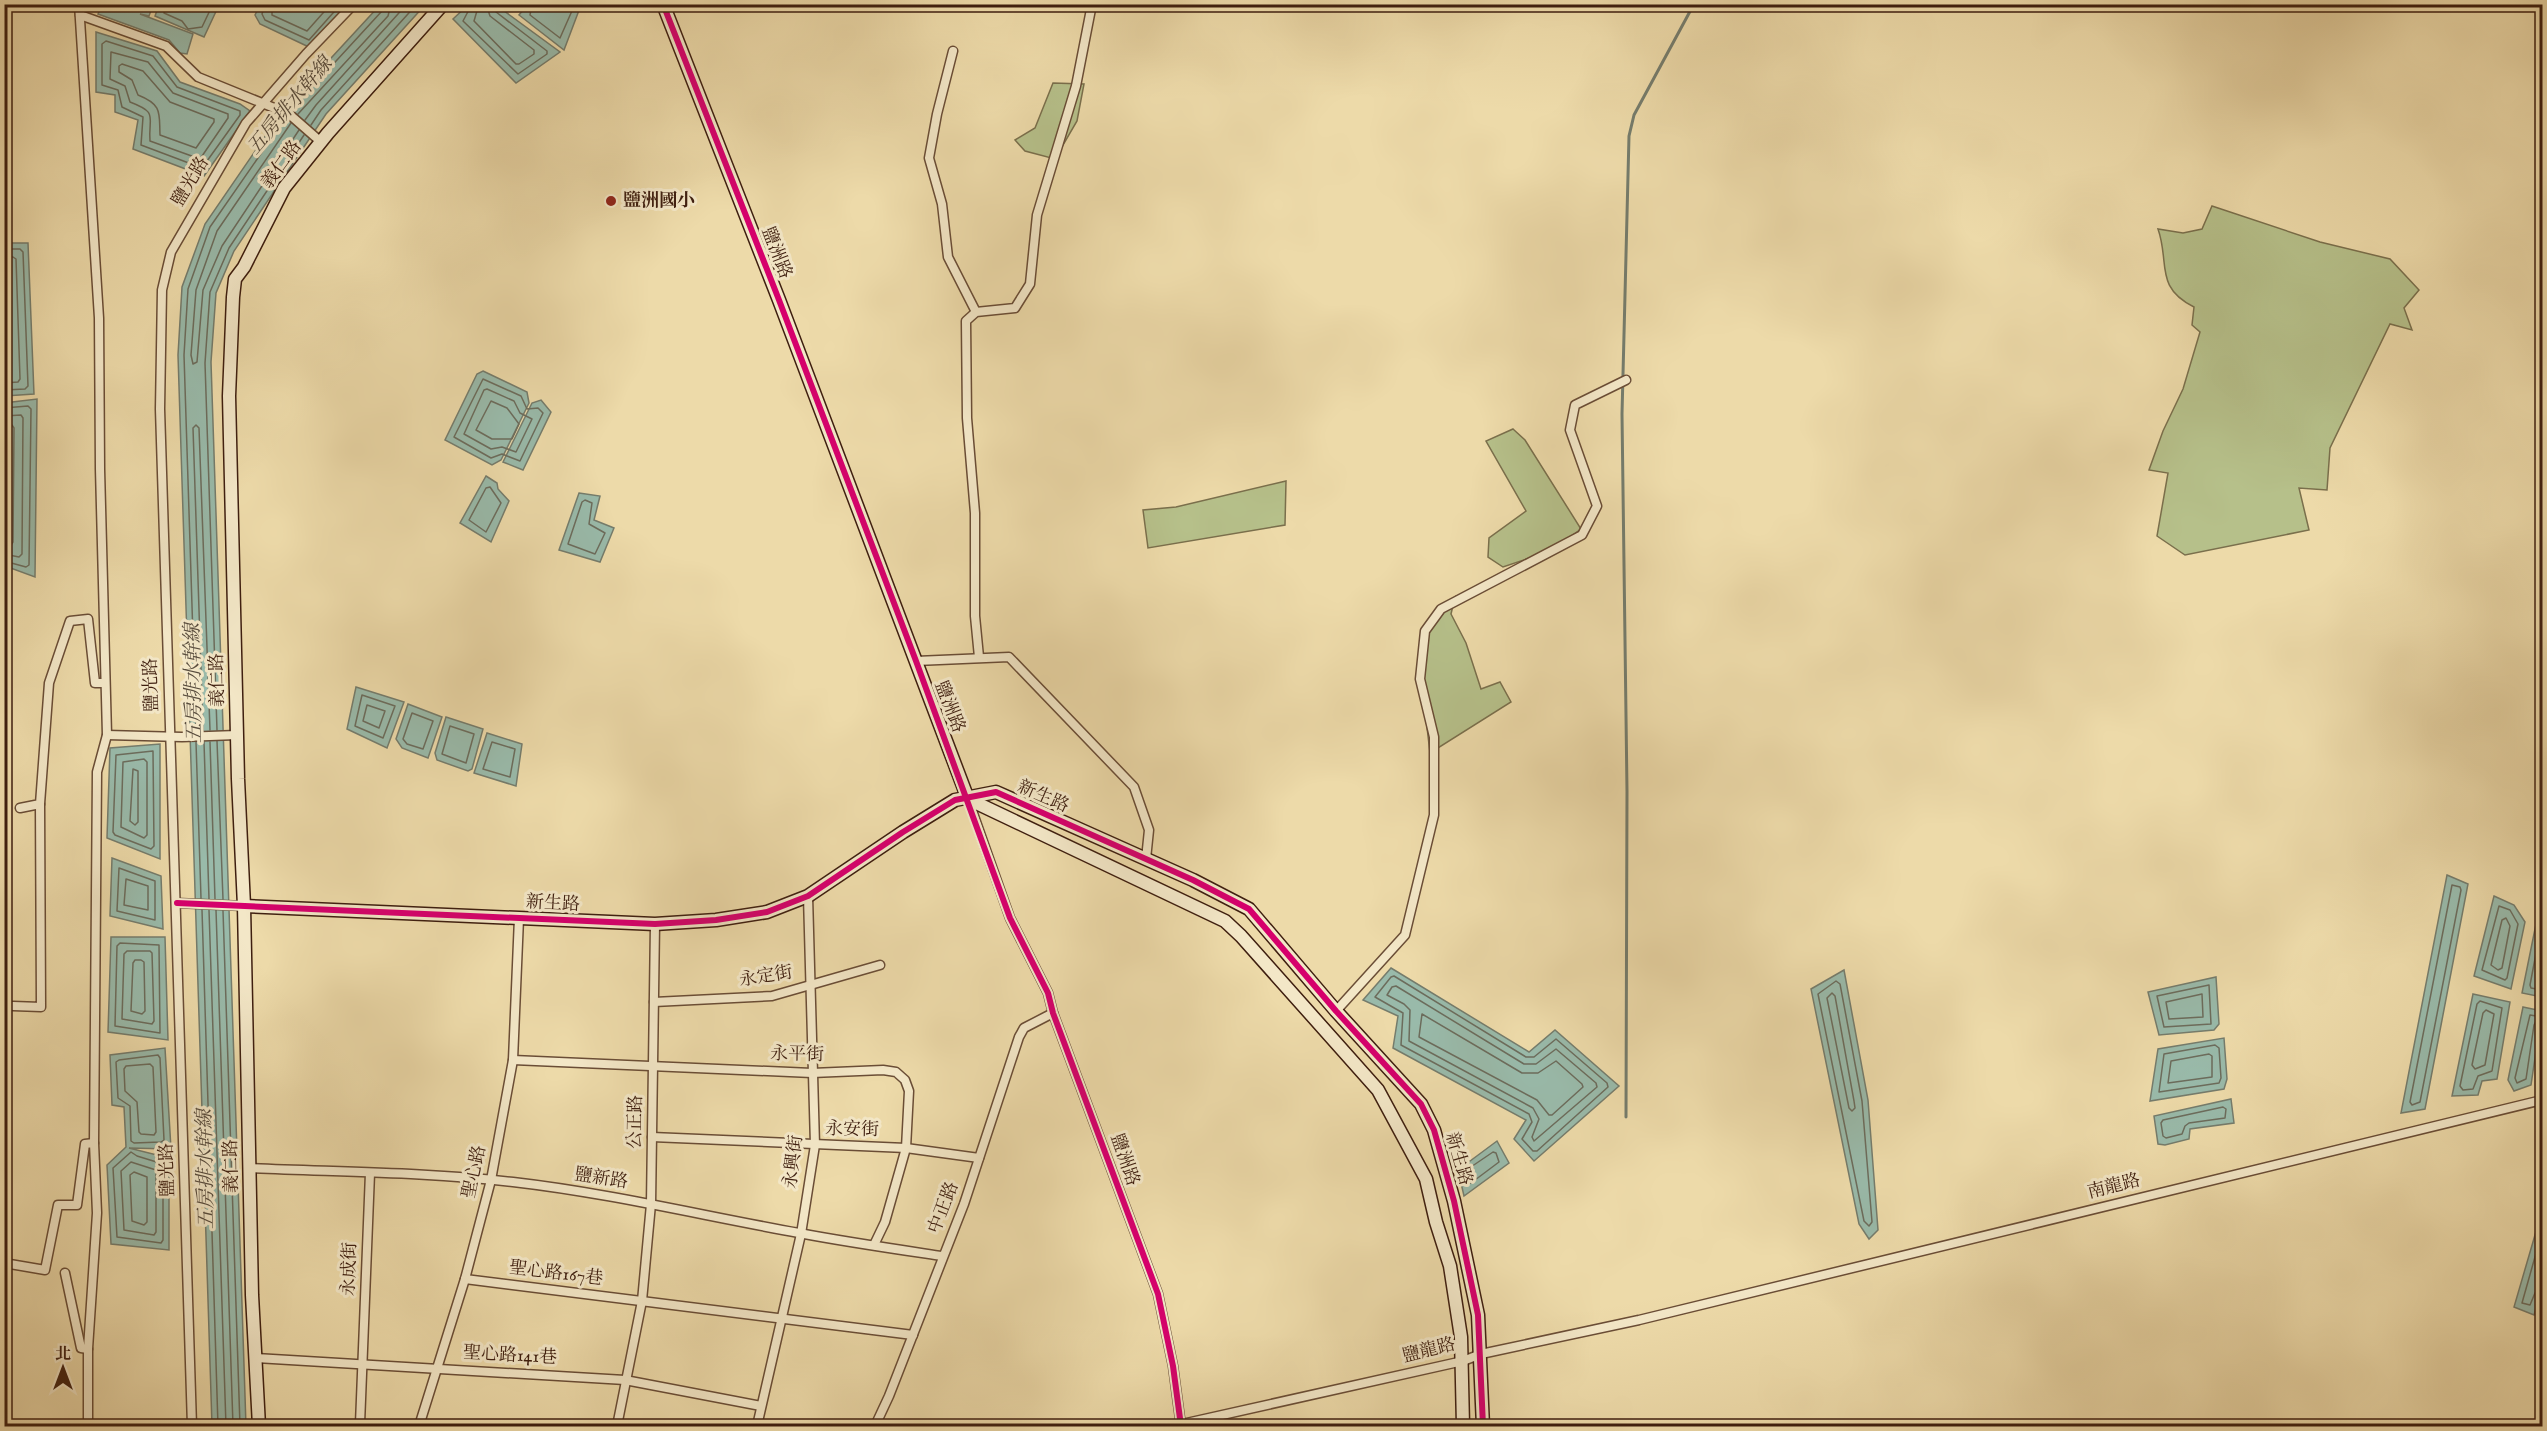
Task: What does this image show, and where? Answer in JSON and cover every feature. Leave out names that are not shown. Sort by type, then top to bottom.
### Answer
[{"type":"street","points":[[79,4],[99,318],[100,469],[107,735],[97,772],[94,1143],[97,1213],[88,1350],[88,1426]]},
{"type":"street","name":"鹽光路","points":[[192,1426],[160,409],[162,290],[171,252],[184,226],[246,123],[306,54],[354,4]]},
{"type":"street","name":"義仁路","points":[[259,1426],[252,1295],[244,906],[234,736],[229,396],[235,279],[249,258],[284,188],[318,139],[443,4]]},
{"type":"street","name":"鹽洲路","points":[[663,4],[779,300],[968,799],[1010,918],[1048,993],[1053,1013],[1158,1294],[1173,1366],[1178,1426]]},
{"type":"street","points":[[979,657],[975,616],[975,513],[968,418],[966,321],[976,312],[1015,308],[1030,284],[1037,215],[1076,86],[1092,4]]},
{"type":"street","points":[[80,15],[166,46],[198,77],[289,114],[318,139]]},
{"type":"street","points":[[953,51],[937,114],[929,158],[942,204],[948,257],[976,312]]},
{"type":"street","points":[[1336,1011],[1405,935],[1434,815],[1434,736],[1420,679],[1425,631],[1441,609],[1582,535],[1597,506],[1570,430],[1575,405],[1626,380]]},
{"type":"street","points":[[13,1006],[41,1007],[40,804],[49,683],[70,621],[88,619],[95,683],[105,683]]},
{"type":"street","points":[[916,661],[1009,657],[1134,787],[1149,830],[1146,859]]},
{"type":"street","points":[[107,735],[234,736]]},
{"type":"street","name":"新生路","points":[[177,903],[655,924],[716,920],[767,912],[808,896],[955,800],[996,792],[1193,880],[1249,909],[1336,1011],[1421,1104],[1434,1130],[1454,1201],[1476,1304],[1483,1426]]},
{"type":"street","name":"新生路","points":[[968,799],[1225,921],[1378,1090],[1426,1179],[1450,1266],[1463,1361],[1463,1426]]},
{"type":"street","points":[[20,808],[40,804]]},
{"type":"street","name":"永興街","points":[[757,1426],[801,1234],[815,1145],[808,896]]},
{"type":"street","name":"聖心路","points":[[419,1426],[439,1368],[491,1180],[513,1060],[519,918]]},
{"type":"street","name":"公正路","points":[[617,1426],[642,1301],[651,1204],[655,924]]},
{"type":"street","name":"永定街","points":[[654,1002],[753,998],[812,986],[880,965]]},
{"type":"street","name":"中正路","points":[[875,1426],[964,1204],[1019,1037],[1024,1028],[1053,1013]]},
{"type":"street","name":"永平街","points":[[513,1060],[812,1073],[883,1070],[896,1072],[905,1080],[909,1091],[906,1148],[885,1222],[874,1245]]},
{"type":"street","name":"南龍路","points":[[1693,1306],[2542,1100]]},
{"type":"street","name":"永安街","points":[[652,1137],[906,1148],[979,1158]]},
{"type":"street","points":[[4,1263],[45,1270],[58,1205],[77,1205],[85,1144],[94,1143]]},
{"type":"street","name":"鹽新路","points":[[250,1168],[429,1173],[491,1180],[651,1204],[801,1234],[942,1256]]},
{"type":"street","name":"永成街","points":[[360,1424],[370,1173]]},
{"type":"street","points":[[65,1274],[81,1348],[88,1350]]},
{"type":"street","name":"聖心路167巷","points":[[465,1279],[913,1335]]},
{"type":"street","name":"鹽龍路","points":[[1178,1426],[1693,1306]]},
{"type":"street","name":"聖心路141巷","points":[[256,1358],[625,1380],[761,1406]]},
{"type":"green space","points":[[1053,83],[1084,84],[1077,121],[1055,159],[1025,151],[1015,140],[1035,128]]},
{"type":"green space","points":[[2212,206],[2320,242],[2390,259],[2419,290],[2404,308],[2412,330],[2390,324],[2330,448],[2327,490],[2299,488],[2309,530],[2185,555],[2157,536],[2168,473],[2149,470],[2163,431],[2183,389],[2200,332],[2192,325],[2194,307],[2181,299],[2168,282],[2158,229],[2183,233],[2202,229]]},
{"type":"green space","points":[[1513,429],[1525,440],[1581,529],[1550,551],[1503,567],[1488,557],[1489,538],[1526,511],[1486,441]]},
{"type":"green space","points":[[1286,481],[1285,525],[1148,548],[1143,510],[1176,507]]},
{"type":"green space","points":[[1455,597],[1451,614],[1466,643],[1481,689],[1500,682],[1511,702],[1430,753],[1420,667],[1423,628]]},
{"type":"water","points":[[102,4],[118,5],[128,10],[125,5],[153,5],[149,16],[140,14],[193,34],[187,54],[180,53],[169,40],[98,14]]},
{"type":"water","points":[[159,4],[219,5],[204,37],[155,16]]},
{"type":"water","points":[[528,4],[581,5],[564,50],[519,15]]},
{"type":"water","points":[[260,5],[349,5],[311,48],[260,24],[255,15]]},
{"type":"water","name":"五房排水幹線","points":[[380,5],[425,5],[326,114],[234,251],[216,293],[211,362],[246,1426],[212,1426],[178,355],[182,287],[205,224],[284,109]]},
{"type":"water","points":[[468,5],[496,5],[560,52],[516,83],[453,19]]},
{"type":"water","points":[[96,32],[157,51],[180,82],[240,104],[250,111],[204,176],[133,149],[138,120],[115,112],[115,95],[96,92]]},
{"type":"water","points":[[5,243],[28,243],[34,394],[5,396]]},
{"type":"water","points":[[483,371],[527,392],[529,403],[501,460],[492,465],[445,440],[477,374]]},
{"type":"water","points":[[37,399],[35,577],[5,566],[4,403]]},
{"type":"water","points":[[541,400],[551,412],[523,470],[503,462],[532,403]]},
{"type":"water","points":[[486,476],[497,483],[498,489],[509,501],[491,542],[460,523]]},
{"type":"water","points":[[579,493],[600,496],[594,520],[614,528],[600,562],[559,550]]},
{"type":"water","points":[[356,687],[404,702],[387,748],[347,729]]},
{"type":"water","points":[[408,704],[442,717],[428,758],[402,748],[396,739]]},
{"type":"water","points":[[446,717],[483,729],[472,769],[468,771],[437,760],[435,753]]},
{"type":"water","points":[[487,733],[522,744],[516,786],[474,773]]},
{"type":"water","points":[[160,744],[160,859],[107,838],[110,748]]},
{"type":"water","points":[[112,858],[161,876],[163,929],[110,916]]},
{"type":"water","points":[[2447,875],[2468,884],[2425,1109],[2401,1113]]},
{"type":"water","points":[[2494,896],[2514,905],[2525,922],[2511,989],[2474,976]]},
{"type":"water","points":[[2538,914],[2542,916],[2542,997],[2522,993]]},
{"type":"water","points":[[111,937],[165,937],[168,1040],[108,1032]]},
{"type":"water","points":[[1391,968],[1529,1052],[1555,1030],[1619,1086],[1534,1161],[1514,1139],[1526,1120],[1393,1048],[1398,1016],[1363,1000]]},
{"type":"water","points":[[1844,970],[1868,1100],[1878,1230],[1869,1239],[1859,1224],[1811,989]]},
{"type":"water","points":[[2216,977],[2219,1024],[2214,1030],[2159,1035],[2148,992]]},
{"type":"water","points":[[2473,994],[2510,1002],[2497,1079],[2482,1081],[2478,1095],[2452,1096]]},
{"type":"water","points":[[2523,1007],[2542,1011],[2531,1085],[2514,1091],[2508,1080]]},
{"type":"water","points":[[2224,1038],[2227,1079],[2224,1089],[2150,1101],[2158,1049]]},
{"type":"water","points":[[165,1048],[171,1149],[129,1148],[169,1158],[169,1250],[111,1244],[107,1165],[126,1147],[124,1107],[112,1105],[110,1055]]},
{"type":"water","points":[[2231,1099],[2234,1123],[2190,1129],[2189,1139],[2165,1145],[2158,1144],[2154,1116]]},
{"type":"water","points":[[1497,1141],[1509,1163],[1464,1196],[1458,1170]]},
{"type":"water","points":[[2542,1211],[2542,1287],[2534,1315],[2514,1307]]},
{"type":"waterway","points":[[1626,1117],[1627,791],[1622,414],[1629,136],[1634,115],[1694,4]]},
{"type":"cycle path","points":[[663,4],[779,300],[916,661],[1010,918],[1048,993],[1053,1013],[1158,1294],[1173,1366],[1181,1426]]},
{"type":"cycle path","points":[[177,903],[655,924],[716,920],[767,912],[808,896],[955,800],[996,792],[1193,880],[1249,909],[1336,1011],[1421,1104],[1434,1130],[1454,1201],[1478,1315],[1483,1426]]},
{"type":"place","name":"鹽洲國小","points":[[611,201]]}]
